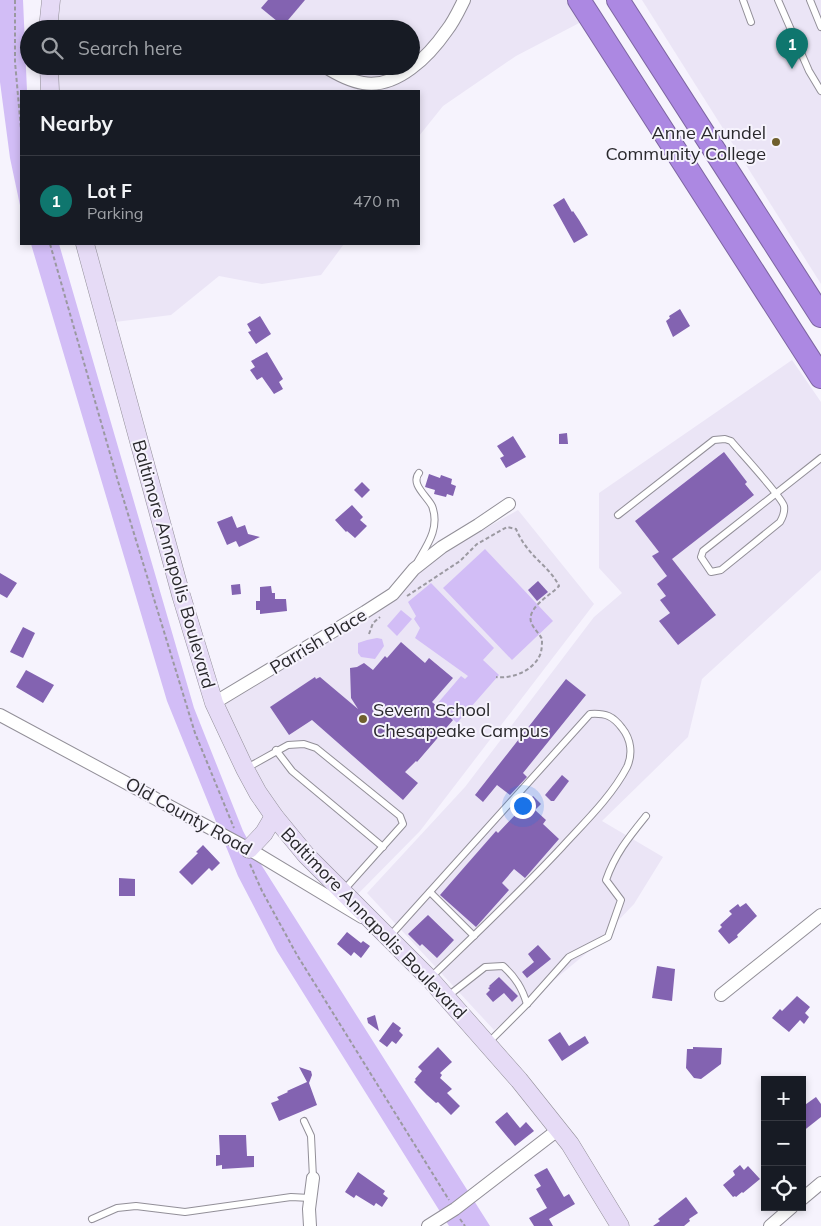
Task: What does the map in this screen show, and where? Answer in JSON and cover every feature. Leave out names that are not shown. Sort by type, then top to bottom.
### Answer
[{"type":"highway","points":[[579,0],[821,377]]},
{"type":"highway","points":[[618,0],[821,316]]},
{"type":"street","points":[[49,20],[51,0]]},
{"type":"street","points":[[420,60],[447,30],[464,0]]},
{"type":"street","points":[[49,75],[50,90]]},
{"type":"street","points":[[340,75],[363,84],[389,82],[403,75]]},
{"type":"street","name":"Baltimore Annapolis Boulevard","points":[[85,245],[172,564],[214,703],[244,769],[274,816],[306,855],[447,997],[488,1043],[559,1129],[602,1194],[620,1226]]},
{"type":"street","name":"Parrish Place","points":[[214,703],[366,612],[392,594],[414,569],[442,548],[509,504]]},
{"type":"street","name":"Old County Road","points":[[0,715],[375,924]]},
{"type":"street","points":[[248,854],[274,816]]},
{"type":"street","points":[[721,995],[821,915]]},
{"type":"street","points":[[428,1226],[454,1209],[559,1129]]},
{"type":"street","points":[[310,1226],[309,1209],[313,1178]]},
{"type":"street","points":[[806,1196],[821,1183]]},
{"type":"street","points":[[770,1226],[787,1211]]},
{"type":"lane","points":[[743,0],[751,22]]},
{"type":"lane","points":[[778,0],[809,71],[821,92]]},
{"type":"lane","points":[[810,0],[821,27]]},
{"type":"lane","points":[[618,515],[714,440],[725,439],[731,441],[775,493],[784,505],[784,515],[780,522],[721,570],[711,572],[701,557],[703,551],[775,493],[821,458]]},
{"type":"lane","points":[[414,569],[426,549],[436,521],[432,506],[416,483],[416,476],[419,473]]},
{"type":"lane","points":[[389,938],[590,714],[603,713],[613,717],[618,722],[630,743],[631,752],[627,766],[598,809],[521,891],[430,979]]},
{"type":"lane","points":[[244,769],[276,750],[288,745],[304,744],[316,748],[400,816],[403,824],[342,892]]},
{"type":"lane","points":[[276,750],[292,771],[383,847]]},
{"type":"lane","points":[[488,1043],[527,1004],[569,957],[608,937],[621,900],[606,880],[612,862],[627,839],[646,816]]},
{"type":"lane","points":[[430,892],[474,936]]},
{"type":"lane","points":[[447,997],[485,967],[503,966],[515,977],[523,990],[527,1004]]},
{"type":"lane","points":[[304,1121],[311,1136],[313,1178]]},
{"type":"lane","points":[[92,1219],[117,1208],[136,1206],[185,1212],[291,1197],[310,1198]]},
{"type":"path","points":[[15,0],[15,62],[20,118]]},
{"type":"path","points":[[50,245],[117,478],[195,733],[237,835]]},
{"type":"path","points":[[404,599],[460,560],[477,544],[507,527],[516,528],[526,548],[541,562],[559,586],[538,604],[531,615],[531,622],[542,639],[539,657],[522,673],[511,677],[496,677]]},
{"type":"path","points":[[369,634],[373,624],[384,614]]},
{"type":"path","points":[[248,854],[262,891],[298,955],[454,1209]]},
{"type":"shaded area","points":[[0,0],[23,0],[24,20],[20,20],[20,75],[26,75],[27,90],[20,90],[20,205],[10,158],[0,82]]},
{"type":"shaded area","points":[[51,0],[569,0],[583,21],[516,56],[443,106],[420,135],[420,90],[50,90],[49,75],[420,75],[420,20],[49,20]]},
{"type":"shaded area","name":"Anne Arundel Community College","points":[[642,0],[821,0],[821,284]]},
{"type":"shaded area","points":[[31,245],[59,245],[194,708],[243,831],[262,866],[490,1226],[449,1226],[277,951],[238,876],[167,701]]},
{"type":"shaded area","points":[[85,245],[343,245],[321,275],[262,284],[219,276],[171,315],[107,323]]},
{"type":"shaded area","points":[[792,360],[821,402],[821,570],[702,679],[688,737],[602,821],[663,857],[634,904],[589,951],[494,1030],[367,893],[465,787],[594,617],[622,593],[599,568],[599,493]]},
{"type":"shaded area","name":"Severn School Chesapeake Campus","points":[[518,510],[594,604],[420,831],[351,901],[278,822],[214,703],[365,612],[414,569]]},
{"type":"shaded area","points":[[485,549],[553,621],[512,660],[443,588]]},
{"type":"shaded area","points":[[431,583],[494,648],[483,660],[499,675],[457,723],[437,704],[461,676],[465,679],[468,676],[415,638],[420,628],[414,619],[416,616],[408,602]]},
{"type":"shaded area","points":[[401,610],[412,619],[397,636],[387,626]]},
{"type":"shaded area","points":[[377,638],[382,639],[384,646],[375,659],[361,657],[358,653],[358,643]]},
{"type":"building","points":[[268,0],[305,0],[288,20],[276,20],[261,8]]},
{"type":"building","points":[[564,198],[588,235],[574,243],[553,205]]},
{"type":"building","points":[[680,309],[690,326],[673,337],[666,321],[670,318],[669,316]]},
{"type":"building","points":[[260,316],[271,334],[256,344],[248,332],[251,331],[247,324]]},
{"type":"building","points":[[267,352],[283,379],[279,382],[283,389],[274,394],[262,377],[257,380],[250,370],[255,367],[251,361]]},
{"type":"building","points":[[567,433],[568,444],[559,444],[559,434]]},
{"type":"building","points":[[513,436],[526,457],[506,468],[500,458],[504,456],[497,446]]},
{"type":"building","points":[[724,452],[747,482],[745,484],[754,495],[672,559],[716,615],[678,645],[659,621],[670,613],[660,600],[666,596],[657,584],[667,576],[652,556],[659,552],[635,521]]},
{"type":"building","points":[[429,474],[440,478],[441,475],[452,479],[451,484],[456,486],[453,496],[447,494],[446,497],[434,494],[435,490],[425,487]]},
{"type":"building","points":[[362,482],[370,490],[362,498],[354,490]]},
{"type":"building","points":[[352,505],[363,517],[360,520],[367,526],[355,538],[346,532],[335,520]]},
{"type":"building","points":[[232,516],[237,528],[245,525],[248,534],[260,537],[239,547],[236,541],[227,545],[217,522]]},
{"type":"building","points":[[0,573],[17,583],[7,598],[0,594]]},
{"type":"building","points":[[538,581],[548,592],[537,601],[528,590]]},
{"type":"building","points":[[240,584],[241,594],[232,595],[231,585]]},
{"type":"building","points":[[271,586],[272,593],[275,593],[275,599],[286,599],[287,611],[260,614],[260,610],[256,610],[256,601],[260,601],[260,587]]},
{"type":"building","points":[[23,627],[35,633],[23,658],[10,652]]},
{"type":"building","name":"Severn School Chesapeake Campus","points":[[401,642],[425,663],[429,658],[453,678],[432,702],[453,720],[417,762],[405,772],[418,783],[403,800],[312,720],[289,735],[270,707],[315,677],[316,679],[320,677],[358,709],[351,698],[350,668],[364,663],[373,670]]},
{"type":"building","points":[[26,670],[54,685],[43,703],[16,687]]},
{"type":"building","points":[[566,679],[586,695],[523,773],[527,777],[510,795],[497,785],[483,802],[475,795]]},
{"type":"building","points":[[562,775],[569,781],[554,801],[551,801],[545,795]]},
{"type":"building","points":[[533,796],[541,804],[535,810],[546,820],[543,824],[559,839],[525,878],[514,869],[502,883],[509,890],[476,927],[440,895],[496,831],[498,833]]},
{"type":"building","points":[[203,845],[220,863],[212,871],[209,868],[192,885],[179,872],[198,853],[196,852]]},
{"type":"building","points":[[119,878],[135,879],[135,896],[119,896]]},
{"type":"building","points":[[746,903],[757,916],[729,944],[718,931],[722,927],[720,925],[732,914],[729,911],[738,904],[740,907]]},
{"type":"building","points":[[428,915],[454,940],[437,958],[422,944],[420,946],[408,934]]},
{"type":"building","points":[[347,932],[361,943],[363,941],[370,946],[361,958],[354,952],[351,956],[337,944]]},
{"type":"building","points":[[538,945],[551,959],[527,978],[522,972],[534,962],[528,954]]},
{"type":"building","points":[[657,966],[675,969],[672,1001],[652,998]]},
{"type":"building","points":[[499,977],[518,996],[512,1002],[504,993],[493,1002],[486,994],[490,990],[489,986]]},
{"type":"building","points":[[797,996],[810,1007],[805,1013],[809,1017],[804,1024],[800,1020],[789,1032],[772,1018]]},
{"type":"building","points":[[375,1015],[379,1031],[368,1023],[367,1018]]},
{"type":"building","points":[[393,1022],[401,1028],[399,1031],[403,1035],[396,1044],[392,1041],[387,1047],[379,1041]]},
{"type":"building","points":[[560,1032],[569,1046],[585,1036],[589,1043],[562,1061],[548,1040]]},
{"type":"building","points":[[438,1047],[452,1062],[440,1073],[442,1075],[440,1078],[452,1089],[447,1093],[460,1106],[451,1115],[414,1082],[422,1071],[418,1067]]},
{"type":"building","points":[[693,1047],[722,1048],[721,1064],[701,1079],[694,1078],[686,1068],[687,1049],[693,1049]]},
{"type":"building","points":[[299,1067],[311,1071],[312,1075],[309,1083],[317,1105],[279,1121],[271,1103],[279,1100],[277,1097],[287,1091],[307,1082]]},
{"type":"building","points":[[816,1097],[821,1104],[821,1117],[806,1129],[806,1121],[806,1104]]},
{"type":"building","points":[[507,1112],[520,1128],[526,1122],[534,1131],[515,1146],[495,1122]]},
{"type":"building","points":[[219,1135],[246,1135],[247,1156],[254,1156],[254,1167],[222,1169],[222,1165],[216,1166],[216,1155],[220,1155]]},
{"type":"building","points":[[740,1165],[744,1170],[748,1166],[760,1179],[743,1193],[733,1197],[723,1185],[735,1175],[733,1171]]},
{"type":"building","points":[[547,1168],[564,1197],[569,1194],[575,1204],[549,1219],[553,1226],[534,1226],[529,1218],[547,1208],[536,1189],[541,1186],[534,1175]]},
{"type":"building","points":[[358,1172],[385,1191],[383,1194],[388,1198],[382,1207],[376,1203],[374,1206],[356,1195],[354,1198],[345,1192]]},
{"type":"building","points":[[686,1197],[698,1213],[689,1219],[690,1221],[684,1226],[653,1226],[660,1221],[658,1219]]},
{"type":"place","name":"Lot F","points":[[792,69]]},
{"type":"place","name":"Anne Arundel Community College","points":[[776,142]]},
{"type":"place","name":"Severn School Chesapeake Campus","points":[[363,719]]}]
